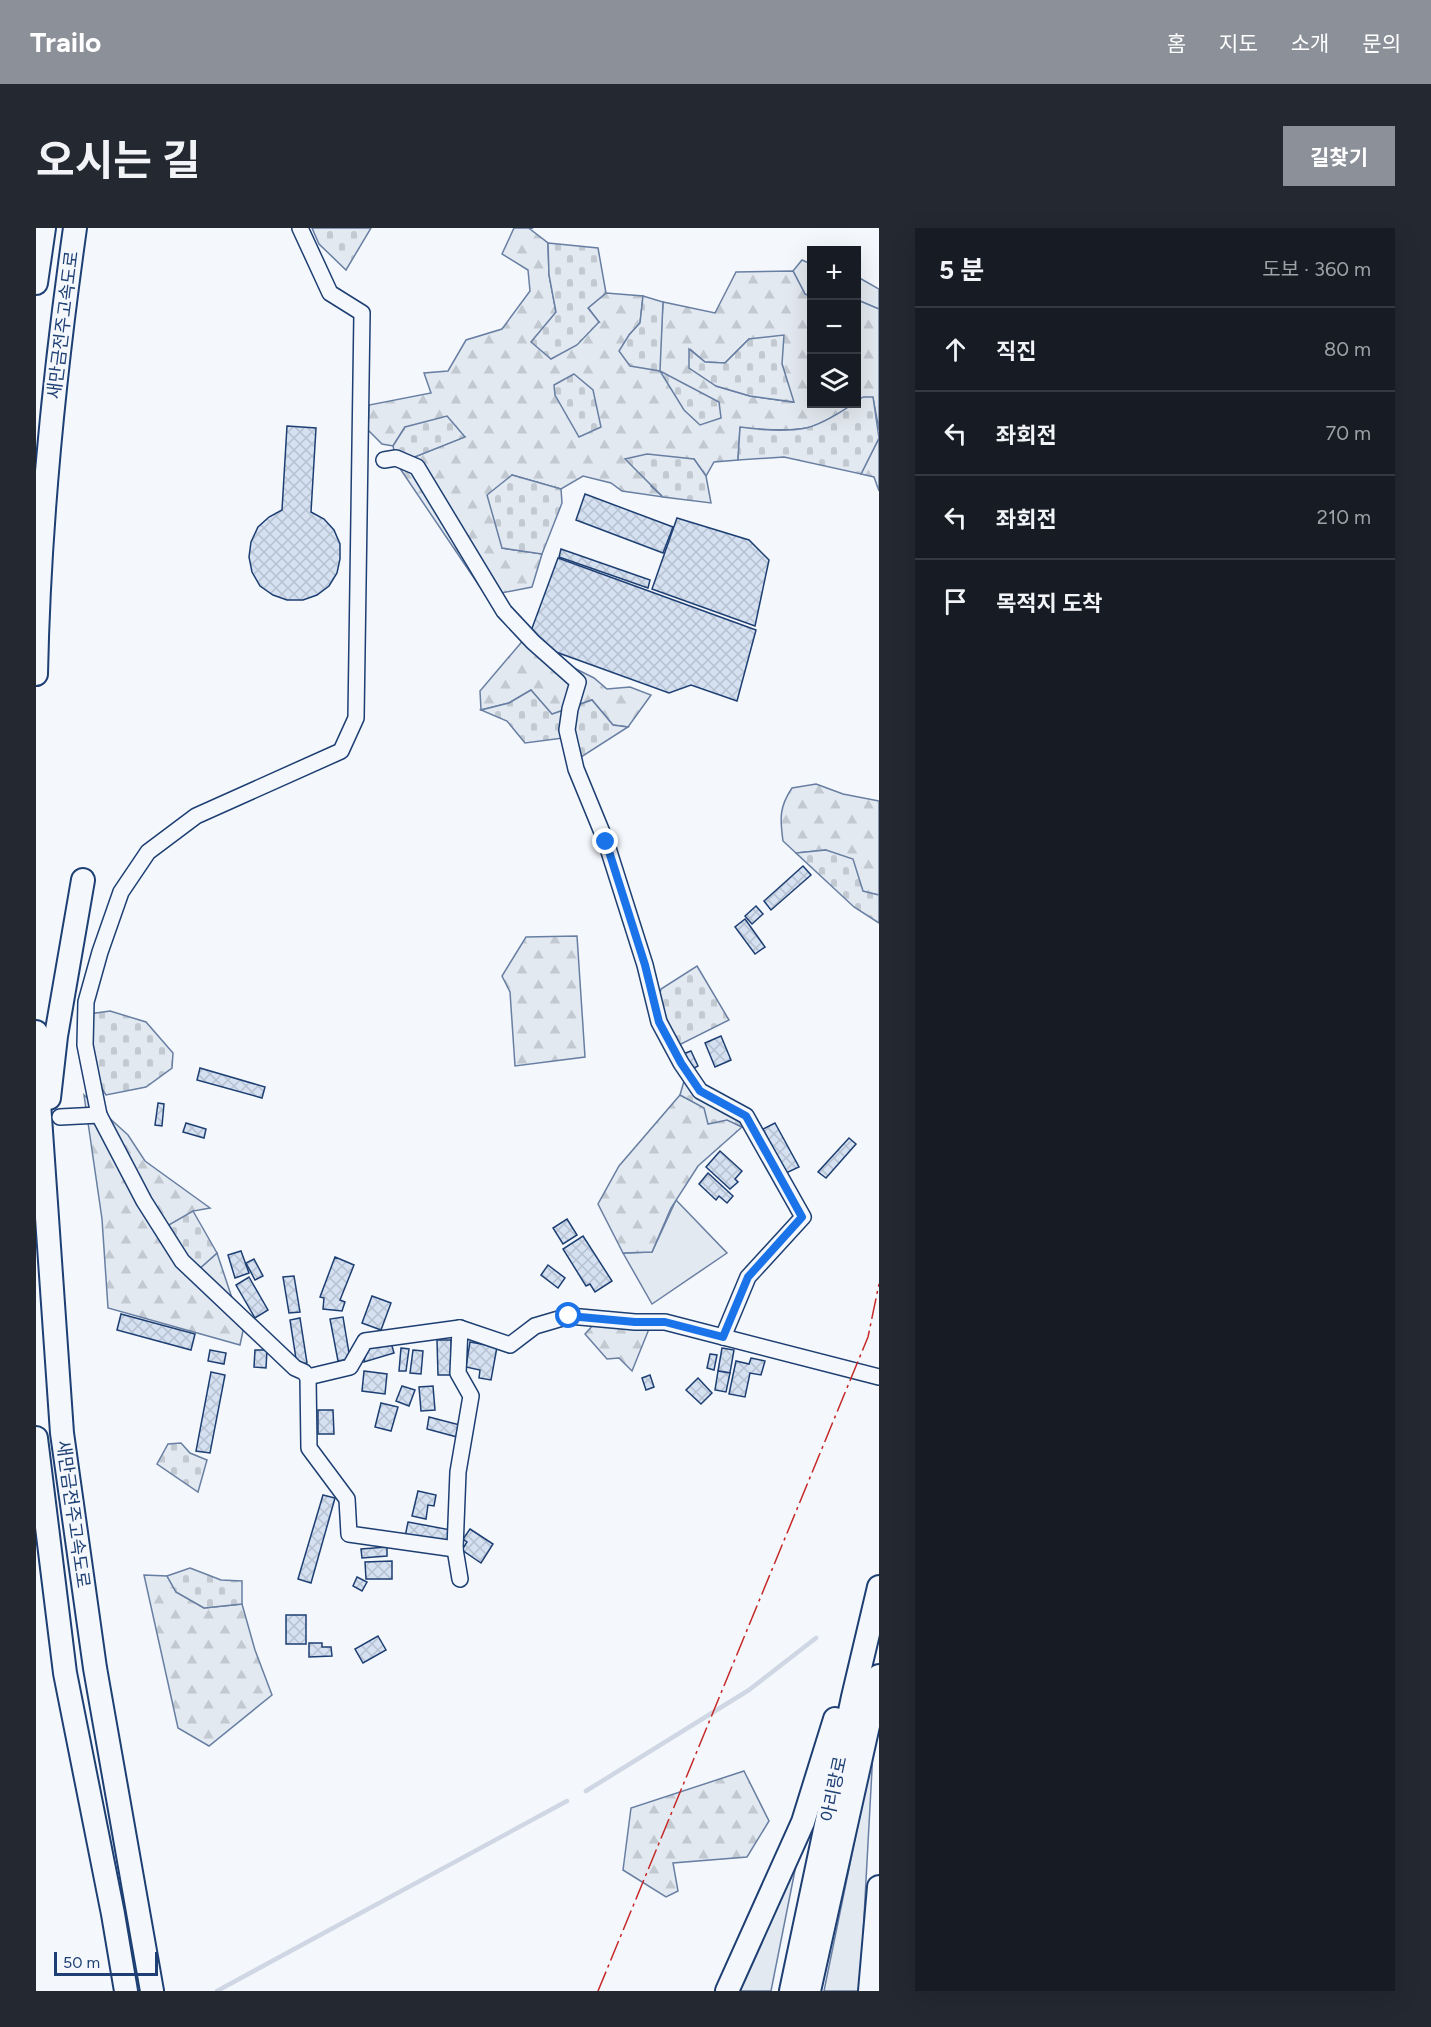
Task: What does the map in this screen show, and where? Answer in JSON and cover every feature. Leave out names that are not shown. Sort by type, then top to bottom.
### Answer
[{"type":"highway","name":"새만금전주고속도로","points":[[36,283],[44,228]]},
{"type":"highway","name":"새만금전주고속도로","points":[[36,674],[51,430],[75,228]]},
{"type":"highway","points":[[43,1156],[56,1036],[83,880]]},
{"type":"highway","name":"새만금전주고속도로","points":[[36,1032],[62,1433],[95,1668],[152,1991]]},
{"type":"highway","name":"새만금전주고속도로","points":[[36,1438],[65,1673],[126,1991]]},
{"type":"highway","name":"아리랑로","points":[[791,1991],[853,1697],[879,1587]]},
{"type":"highway","name":"아리랑로","points":[[809,1991],[879,1676]]},
{"type":"highway","points":[[727,1991],[803,1822],[838,1712],[853,1697]]},
{"type":"highway","points":[[870,1991],[879,1887]]},
{"type":"street","points":[[300,228],[330,293],[362,313],[356,718],[340,751],[196,816],[148,852],[121,892],[100,952],[86,1002],[85,1045],[99,1115],[144,1201],[182,1261],[295,1368],[304,1372],[308,1377],[309,1448],[347,1499],[349,1534],[455,1549]]},
{"type":"street","points":[[384,460],[396,458],[417,467],[504,611],[533,642],[578,682],[567,730],[576,769],[606,842],[645,965],[659,1022],[681,1063],[700,1091],[746,1116],[802,1217],[748,1277],[723,1337]]},
{"type":"street","points":[[60,1117],[99,1115]]},
{"type":"street","points":[[308,1377],[350,1368],[365,1341],[460,1328],[510,1345],[535,1326],[569,1316],[635,1322],[665,1322],[879,1377]]},
{"type":"street","points":[[460,1328],[458,1373],[471,1396],[458,1472],[455,1549],[460,1579]]},
{"type":"green space","points":[[312,228],[371,228],[346,270],[319,244]]},
{"type":"green space","points":[[514,228],[533,228],[530,229],[548,243],[549,275],[556,312],[599,322],[588,308],[606,293],[643,296],[640,323],[629,335],[659,371],[663,302],[715,313],[736,272],[793,271],[807,295],[807,408],[847,408],[807,428],[782,430],[740,428],[738,460],[714,462],[706,476],[694,459],[651,486],[663,497],[622,491],[611,483],[583,476],[561,489],[512,475],[502,548],[542,554],[532,587],[486,596],[397,464],[464,437],[405,427],[393,446],[382,444],[368,430],[369,405],[431,393],[424,373],[448,371],[466,340],[502,329],[530,291],[528,270],[502,254]],"holes":[[[749,339],[782,364],[793,402],[750,396],[716,386],[690,349],[705,362],[725,363]]]},
{"type":"green space","points":[[548,243],[598,248],[606,293],[588,308],[599,322],[577,345],[551,359],[531,342],[556,312],[549,275]]},
{"type":"green space","points":[[802,260],[807,262],[807,295],[805,294],[793,271]]},
{"type":"green space","points":[[861,279],[879,289],[879,309],[861,301]]},
{"type":"green space","points":[[643,296],[663,302],[660,371],[630,366],[619,351],[640,323]]},
{"type":"green space","points":[[861,301],[879,309],[879,430],[873,398],[861,401]]},
{"type":"green space","points":[[784,335],[782,364],[794,402],[750,396],[716,386],[689,368],[689,349],[705,362],[725,363],[749,339]]},
{"type":"green space","points":[[660,371],[719,402],[721,418],[700,425],[684,410]]},
{"type":"green space","points":[[574,374],[593,390],[601,427],[579,437],[555,395],[554,385]]},
{"type":"green space","points":[[873,397],[879,438],[861,474],[784,457],[738,460],[740,427],[773,430],[806,428],[829,419],[847,408],[861,408],[861,398]]},
{"type":"green space","points":[[447,416],[465,437],[397,464],[393,446],[405,427]]},
{"type":"green space","points":[[879,438],[879,491],[874,477],[861,474]]},
{"type":"green space","points":[[647,454],[694,459],[706,476],[711,503],[663,497],[625,459]]},
{"type":"green space","points":[[512,475],[561,489],[562,503],[542,554],[502,548],[487,495]]},
{"type":"green space","points":[[531,631],[568,665],[594,678],[607,689],[630,687],[651,695],[628,727],[613,725],[592,700],[552,715],[531,690],[509,703],[481,710],[480,691]]},
{"type":"green space","points":[[531,690],[552,714],[592,700],[613,725],[628,727],[578,759],[563,738],[525,743],[507,721],[481,710],[509,703]]},
{"type":"green space","points":[[816,784],[843,794],[879,801],[879,895],[863,892],[826,850],[796,853],[783,841],[782,813],[792,788]]},
{"type":"green space","points":[[826,850],[853,859],[863,891],[879,895],[879,923],[854,907],[796,853]]},
{"type":"green space","points":[[577,936],[585,1057],[515,1066],[510,992],[502,976],[526,937]]},
{"type":"green space","points":[[697,966],[729,1020],[679,1045],[658,1001],[661,989]]},
{"type":"green space","points":[[110,1011],[146,1022],[173,1053],[172,1068],[146,1087],[106,1095],[94,1067],[89,1014]]},
{"type":"green space","points":[[684,1081],[702,1099],[741,1119],[742,1127],[727,1120],[708,1124],[704,1108],[680,1095]]},
{"type":"green space","points":[[84,1095],[128,1135],[145,1161],[210,1208],[193,1211],[198,1270],[217,1253],[243,1331],[240,1345],[108,1308],[102,1219]]},
{"type":"green space","points":[[680,1095],[742,1127],[698,1166],[671,1208],[652,1252],[623,1253],[598,1204],[619,1166]]},
{"type":"green space","points":[[676,1200],[727,1253],[652,1304],[623,1253],[652,1252]]},
{"type":"green space","points":[[193,1211],[217,1253],[198,1270],[183,1256],[167,1226]]},
{"type":"green space","points":[[594,1324],[649,1329],[632,1371],[619,1358],[607,1359],[585,1334]]},
{"type":"green space","points":[[181,1443],[190,1453],[207,1460],[198,1492],[157,1464],[168,1444]]},
{"type":"green space","points":[[190,1568],[221,1580],[242,1581],[242,1604],[204,1608],[176,1592],[167,1576]]},
{"type":"green space","points":[[144,1575],[167,1576],[176,1592],[204,1608],[242,1604],[255,1650],[272,1695],[209,1746],[178,1728]]},
{"type":"green space","points":[[873,1751],[860,1991],[824,1991]]},
{"type":"green space","points":[[744,1771],[769,1821],[747,1857],[673,1863],[678,1891],[666,1897],[623,1870],[631,1808]]},
{"type":"green space","points":[[798,1855],[771,1991],[736,1991]]},
{"type":"building","points":[[287,426],[316,428],[311,512],[324,519],[334,530],[340,544],[337,573],[329,586],[317,595],[303,600],[287,600],[273,595],[260,586],[252,572],[249,557],[251,542],[258,527],[269,517],[282,510]]},
{"type":"building","points":[[585,494],[673,527],[663,553],[576,520]]},
{"type":"building","points":[[677,518],[749,540],[769,560],[755,626],[652,589]]},
{"type":"building","points":[[561,549],[650,580],[648,588],[559,557]]},
{"type":"building","points":[[558,558],[756,630],[737,701],[691,685],[669,693],[556,652],[531,631]]},
{"type":"building","points":[[803,866],[811,875],[771,910],[764,901]]},
{"type":"building","points":[[756,906],[763,914],[752,924],[745,916]]},
{"type":"building","points":[[745,919],[765,947],[755,954],[735,927]]},
{"type":"building","points":[[721,1036],[731,1060],[715,1067],[705,1043]]},
{"type":"building","points":[[691,1051],[698,1066],[691,1070],[683,1054]]},
{"type":"building","points":[[200,1068],[265,1087],[262,1098],[197,1080]]},
{"type":"building","points":[[158,1103],[164,1104],[162,1126],[155,1125]]},
{"type":"building","points":[[186,1123],[206,1129],[204,1138],[183,1132]]},
{"type":"building","points":[[775,1123],[799,1167],[786,1173],[763,1129]]},
{"type":"building","points":[[849,1138],[856,1144],[826,1178],[818,1172]]},
{"type":"building","points":[[720,1151],[742,1171],[735,1179],[738,1182],[730,1189],[706,1167]]},
{"type":"building","points":[[708,1173],[733,1196],[727,1203],[719,1196],[716,1200],[699,1184]]},
{"type":"building","points":[[567,1219],[577,1235],[563,1244],[553,1228]]},
{"type":"building","points":[[583,1236],[612,1281],[595,1292],[590,1284],[586,1286],[563,1249]]},
{"type":"building","points":[[241,1251],[249,1273],[235,1278],[228,1255]]},
{"type":"building","points":[[335,1257],[354,1265],[340,1300],[345,1302],[342,1311],[323,1309],[324,1298],[320,1297]]},
{"type":"building","points":[[254,1259],[263,1276],[255,1280],[246,1263]]},
{"type":"building","points":[[548,1265],[565,1278],[558,1288],[541,1275]]},
{"type":"building","points":[[294,1276],[300,1312],[289,1313],[283,1277]]},
{"type":"building","points":[[249,1277],[268,1310],[255,1318],[236,1285]]},
{"type":"building","points":[[372,1296],[391,1303],[381,1330],[362,1323]]},
{"type":"building","points":[[121,1314],[195,1334],[191,1350],[117,1330]]},
{"type":"building","points":[[343,1317],[350,1359],[338,1361],[330,1319]]},
{"type":"building","points":[[300,1318],[307,1363],[297,1365],[290,1320]]},
{"type":"building","points":[[390,1339],[394,1353],[364,1362],[367,1345]]},
{"type":"building","points":[[437,1340],[451,1340],[452,1375],[438,1375]]},
{"type":"building","points":[[470,1342],[497,1347],[491,1380],[479,1378],[480,1370],[466,1367]]},
{"type":"building","points":[[401,1348],[409,1349],[406,1371],[399,1371]]},
{"type":"building","points":[[722,1348],[734,1350],[730,1373],[718,1371]]},
{"type":"building","points":[[210,1350],[226,1353],[224,1364],[208,1361]]},
{"type":"building","points":[[255,1350],[267,1350],[266,1368],[254,1367]]},
{"type":"building","points":[[413,1350],[423,1351],[421,1374],[410,1373]]},
{"type":"building","points":[[710,1354],[717,1355],[714,1370],[707,1368]]},
{"type":"building","points":[[751,1358],[765,1361],[761,1375],[750,1373],[745,1397],[729,1394],[736,1361],[749,1364]]},
{"type":"building","points":[[364,1371],[387,1374],[385,1394],[362,1391]]},
{"type":"building","points":[[718,1371],[730,1373],[726,1392],[715,1390]]},
{"type":"building","points":[[211,1372],[225,1375],[210,1453],[196,1451]]},
{"type":"building","points":[[650,1375],[654,1387],[646,1390],[642,1378]]},
{"type":"building","points":[[698,1378],[712,1393],[701,1404],[686,1390]]},
{"type":"building","points":[[402,1386],[415,1390],[409,1406],[396,1401]]},
{"type":"building","points":[[433,1386],[435,1410],[421,1411],[419,1387]]},
{"type":"building","points":[[381,1403],[398,1407],[391,1431],[375,1427]]},
{"type":"building","points":[[318,1410],[333,1410],[334,1434],[318,1434]]},
{"type":"building","points":[[429,1417],[460,1425],[457,1437],[427,1429]]},
{"type":"building","points":[[418,1491],[436,1495],[434,1506],[428,1505],[426,1519],[412,1516]]},
{"type":"building","points":[[323,1495],[335,1498],[311,1583],[298,1579]]},
{"type":"building","points":[[408,1522],[451,1530],[449,1545],[405,1537]]},
{"type":"building","points":[[470,1529],[493,1544],[481,1563],[462,1550],[467,1542],[463,1539]]},
{"type":"building","points":[[387,1547],[387,1556],[362,1558],[361,1549]]},
{"type":"building","points":[[392,1561],[392,1579],[366,1579],[365,1562]]},
{"type":"building","points":[[357,1577],[367,1582],[362,1591],[353,1586]]},
{"type":"building","points":[[286,1615],[306,1615],[306,1644],[286,1644]]},
{"type":"building","points":[[378,1636],[386,1650],[363,1663],[355,1649]]},
{"type":"building","points":[[309,1643],[322,1643],[322,1647],[331,1647],[332,1656],[309,1657]]},
{"type":"waterway","points":[[586,1791],[749,1690],[816,1638]]},
{"type":"waterway","points":[[217,1991],[567,1801]]},
{"type":"power","points":[[598,1991],[868,1337],[879,1284]]},
{"type":"route","points":[[569,1316],[635,1322],[665,1322],[723,1337],[748,1277],[802,1217],[746,1116],[700,1091],[681,1063],[659,1022],[645,965],[606,842]]}]
